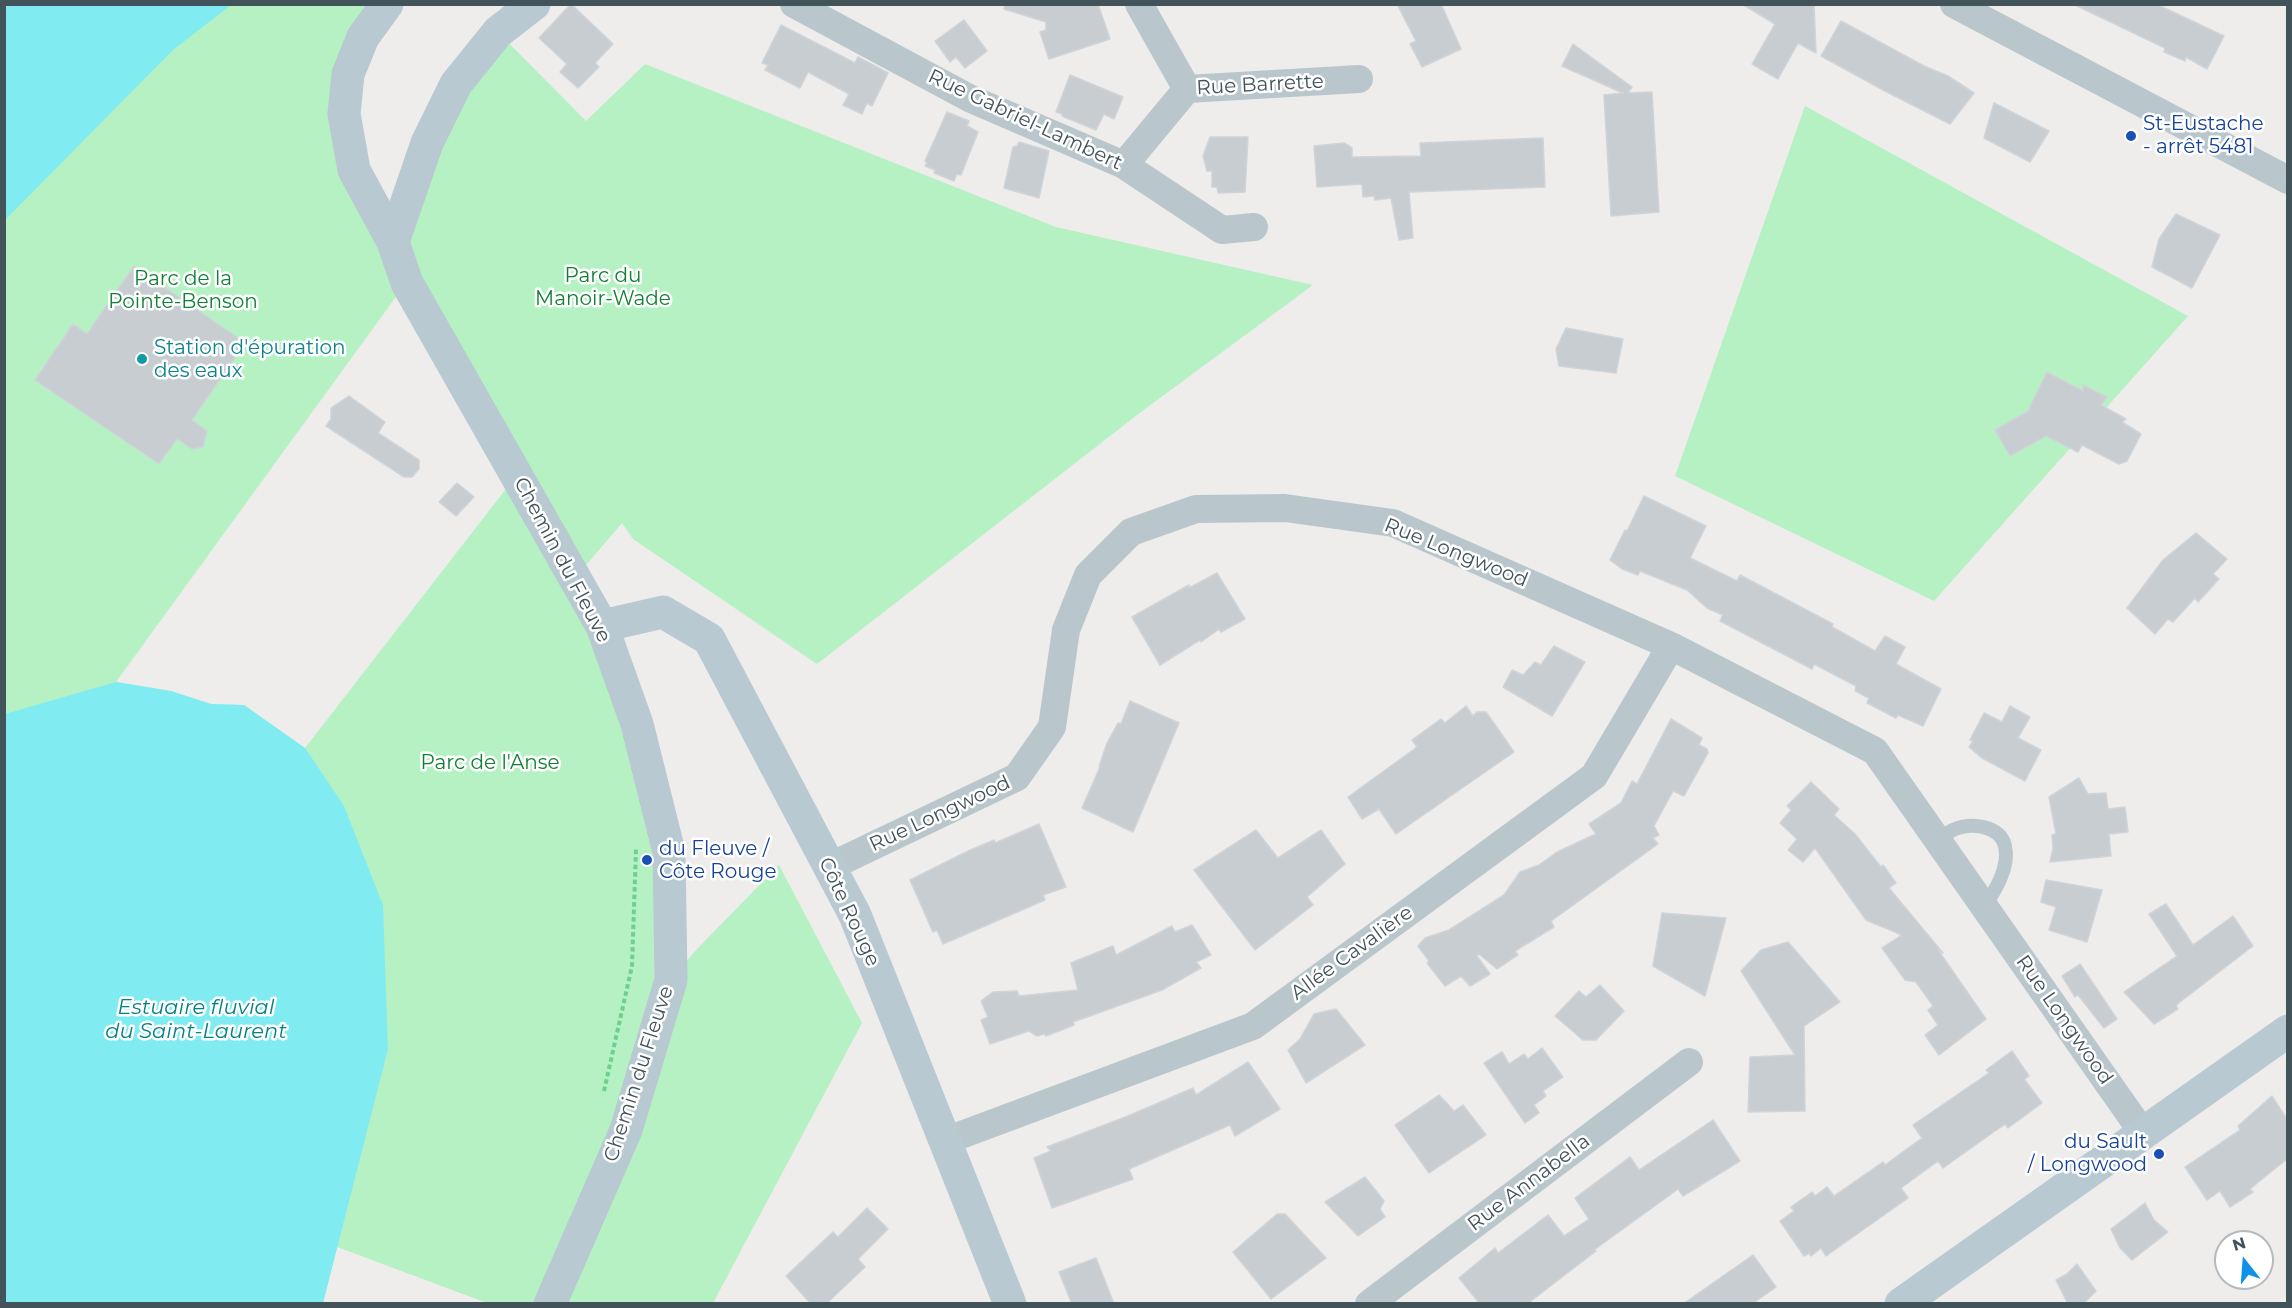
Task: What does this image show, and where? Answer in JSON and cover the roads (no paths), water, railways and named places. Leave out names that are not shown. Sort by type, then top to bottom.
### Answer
[{"type":"street","name":"Chemin du Fleuve","points":[[387,4],[363,37],[348,74],[344,114],[354,170],[393,242],[407,283],[602,626],[638,724],[669,852],[671,980],[626,1130],[550,1304]]},
{"type":"street","points":[[393,242],[427,143],[456,84],[498,32],[534,4]]},
{"type":"street","name":"Rue Gabriel-Lambert","points":[[794,4],[972,99],[1124,165],[1222,230],[1254,227]]},
{"type":"street","name":"Rue Barrette","points":[[1139,4],[1186,89],[1359,79]]},
{"type":"street","points":[[1954,4],[2288,180]]},
{"type":"street","points":[[1124,165],[1186,89]]},
{"type":"street","name":"Rue Longwood","points":[[829,867],[1017,777],[1052,727],[1066,630],[1088,575],[1131,532],[1196,509],[1285,508],[1393,523],[1671,646],[1875,751],[2143,1133]]},
{"type":"street","name":"Côte Rouge","points":[[602,626],[663,612],[709,639],[855,915],[1010,1304]]},
{"type":"street","name":"Allée Cavalière","points":[[945,1140],[1252,1026],[1594,776],[1671,646]]},
{"type":"street","points":[[1900,1304],[2288,1031]]},
{"type":"street","name":"Rue Annabella","points":[[1369,1304],[1689,1062]]},
{"type":"lane","points":[[1937,840],[1954,829],[1977,825],[1995,831],[2005,845],[2005,864],[1996,890],[1984,907]]},
{"type":"water","points":[[5,4],[231,5],[173,50],[5,220]]},
{"type":"water","name":"Estuaire fluvial du Saint-Laurent","points":[[116,682],[171,691],[211,704],[244,705],[305,748],[344,806],[383,905],[388,1049],[323,1303],[5,1303],[5,714]]},
{"type":"place","name":"St-Eustache - arrêt 5481","points":[[2131,136]]},
{"type":"place","name":"Station d'épuration des eaux","points":[[142,359]]},
{"type":"place","name":"du Fleuve / Côte Rouge","points":[[647,860]]},
{"type":"place","name":"du Sault / Longwood","points":[[2159,1154]]},
{"type":"park label","name":"Parc du Manoir-Wade","points":[[603,288]]},
{"type":"park label","name":"Parc de la Pointe-Benson","points":[[183,290]]},
{"type":"park label","name":"Parc de l'Anse","points":[[490,763]]}]
